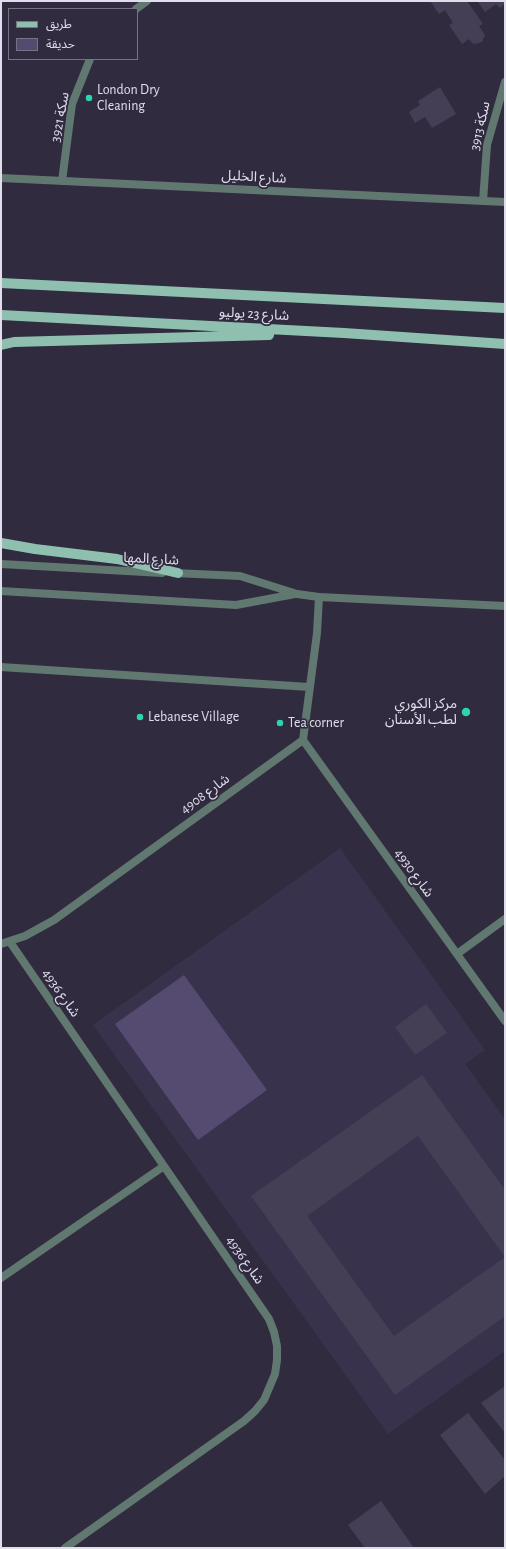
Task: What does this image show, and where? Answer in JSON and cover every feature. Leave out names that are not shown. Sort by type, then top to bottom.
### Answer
[{"type":"main road","name":"شارع 23 يوليو","points":[[1,283],[505,308]]},
{"type":"main road","name":"شارع 23 يوليو","points":[[1,315],[344,333],[505,344]]},
{"type":"main road","points":[[1,345],[14,342],[344,333]]},
{"type":"main road","points":[[1,543],[35,549],[117,559],[178,573]]},
{"type":"street","points":[[137,8],[147,1]]},
{"type":"street","name":"سكة 3921","points":[[62,181],[72,104],[90,60]]},
{"type":"street","name":"سكة 3913","points":[[483,201],[487,145],[505,82]]},
{"type":"street","name":"شارع الخليل","points":[[1,178],[505,202]]},
{"type":"street","name":"شارع المها","points":[[1,564],[240,576],[297,594],[320,597],[505,606]]},
{"type":"street","name":"شارع المها","points":[[1,591],[236,605],[297,594]]},
{"type":"street","points":[[303,740],[309,687],[318,633],[320,597]]},
{"type":"street","points":[[1,666],[309,687]]},
{"type":"street","name":"4908 شارع","points":[[1,944],[25,936],[54,920],[303,740]]},
{"type":"street","name":"4930 شارع","points":[[303,740],[505,1021]]},
{"type":"street","points":[[457,954],[505,919]]},
{"type":"street","name":"4936 شارع","points":[[10,942],[269,1319],[277,1346],[275,1374],[264,1400],[255,1411],[244,1421],[65,1548]]},
{"type":"street","points":[[1,1278],[164,1166]]},
{"type":"shaded area","points":[[340,848],[485,1050],[465,1064],[505,1119],[505,1351],[388,1434],[93,1025]]},
{"type":"green space","points":[[184,975],[267,1090],[198,1140],[115,1024]]},
{"type":"building","points":[[430,1],[467,1],[483,24],[479,26],[485,35],[482,42],[475,44],[469,39],[462,44],[449,25],[453,23],[445,10],[439,14]]},
{"type":"building","points":[[477,1],[505,1],[505,4],[500,8],[496,4],[485,12]]},
{"type":"building","points":[[440,87],[456,114],[432,128],[425,117],[415,123],[409,112],[420,105],[418,101]]},
{"type":"building","points":[[426,1004],[447,1033],[415,1055],[395,1027]]},
{"type":"building","points":[[422,1075],[505,1190],[505,1257],[505,1316],[395,1395],[251,1196]],"holes":[[[418,1136],[505,1257],[394,1336],[307,1216]]]},
{"type":"building","points":[[505,1386],[505,1433],[481,1403]]},
{"type":"building","points":[[468,1413],[505,1460],[505,1476],[485,1494],[440,1435]]},
{"type":"building","points":[[381,1501],[414,1548],[365,1548],[348,1525]]},
{"type":"place","name":"London Dry Cleaning","points":[[89,98]]},
{"type":"place","name":"مركز الكوري لطب الأسنان","points":[[466,712]]},
{"type":"place","name":"Lebanese Village","points":[[140,717]]},
{"type":"place","name":"Tea corner","points":[[280,723]]}]
